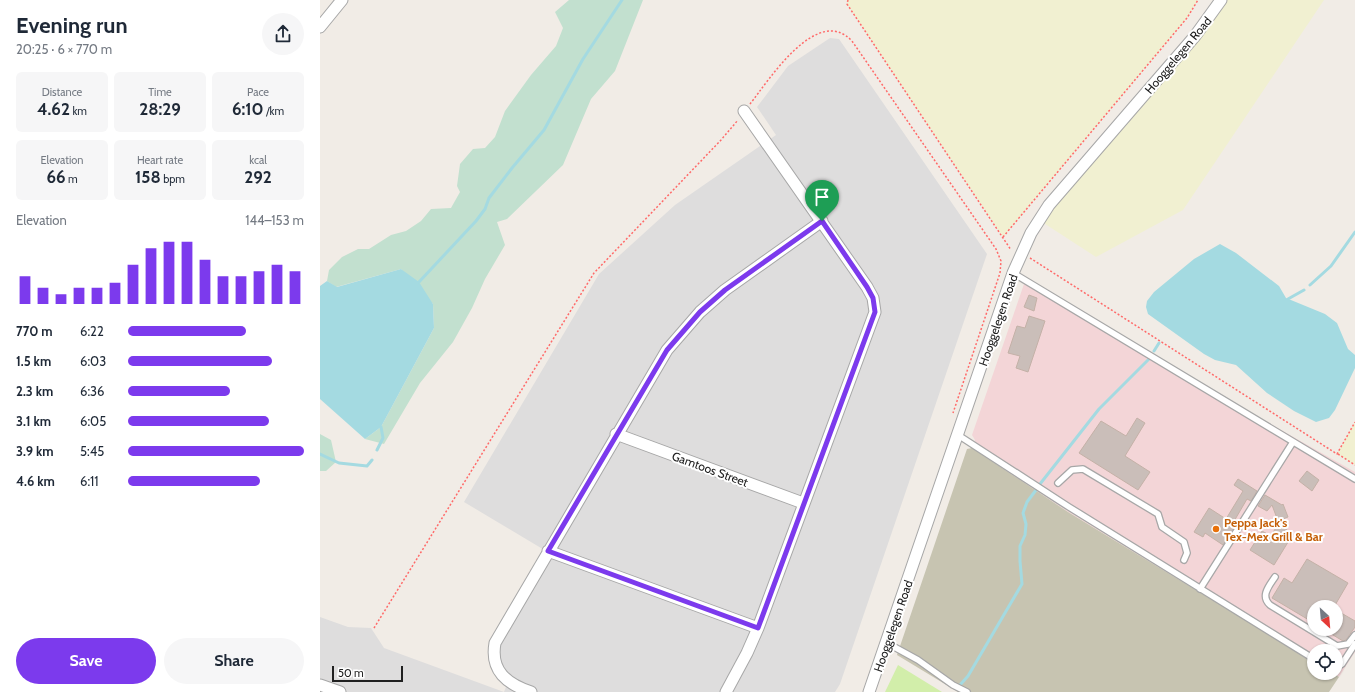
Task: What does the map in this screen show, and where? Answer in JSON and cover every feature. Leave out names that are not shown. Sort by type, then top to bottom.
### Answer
[{"type":"street","points":[[320,27],[342,0]]},
{"type":"street","name":"Hooggelegen Road","points":[[869,692],[1014,273],[1031,233],[1049,205],[1190,42],[1221,0]]},
{"type":"street","points":[[726,692],[748,652],[758,628],[781,568],[803,503],[875,312],[873,298],[867,287],[744,111]]},
{"type":"street","points":[[531,692],[519,688],[505,678],[497,667],[494,650],[498,636],[667,350],[700,312],[725,290],[822,221]]},
{"type":"street","name":"Gamtoos Street","points":[[616,434],[803,503]]},
{"type":"street","points":[[548,551],[758,628]]},
{"type":"street","points":[[320,685],[340,692]]},
{"type":"lane","points":[[1014,273],[1355,479]]},
{"type":"lane","points":[[958,435],[1069,507],[1307,655]]},
{"type":"lane","points":[[1200,588],[1293,442]]},
{"type":"lane","points":[[1058,483],[1072,470],[1083,469],[1128,495],[1158,514],[1162,528],[1184,542],[1187,553],[1184,560]]},
{"type":"lane","points":[[1275,577],[1266,593],[1266,600],[1270,605],[1337,646],[1348,644],[1355,635]]},
{"type":"lane","points":[[887,643],[918,660],[953,685],[967,692]]},
{"type":"lane","points":[[1343,662],[1355,644]]},
{"type":"path","points":[[848,0],[847,4],[1002,237],[1020,257],[1355,465]]},
{"type":"path","points":[[1002,237],[1187,18],[1198,0]]},
{"type":"path","points":[[374,628],[594,273],[721,140],[794,50],[821,33],[832,31],[843,33],[852,41],[996,249],[1001,261],[1000,273],[952,416]]},
{"type":"path","points":[[1337,454],[1355,422]]},
{"type":"shaded area","points":[[830,38],[839,39],[987,254],[840,684],[835,692],[504,692],[508,682],[493,653],[546,551],[464,502],[599,274],[675,205],[776,135],[757,107],[788,66]]},
{"type":"shaded area","points":[[1024,284],[1355,472],[1355,652],[1343,671],[1343,644],[1307,644],[1307,658],[1068,512],[972,448],[975,440],[972,435]]},
{"type":"shaded area","points":[[972,448],[1068,512],[1307,658],[1307,680],[1337,680],[1329,692],[958,692],[897,655],[967,449]]},
{"type":"shaded area","points":[[320,617],[348,627],[371,628],[384,648],[504,692],[320,692]]},
{"type":"green space","points":[[569,0],[643,0],[615,71],[591,99],[563,165],[507,219],[497,222],[505,245],[485,279],[472,308],[453,342],[420,383],[384,444],[365,439],[381,427],[434,328],[433,304],[401,269],[336,287],[327,281],[329,270],[342,257],[358,249],[369,249],[391,235],[406,231],[421,221],[431,209],[451,208],[460,192],[457,186],[460,164],[473,149],[485,148],[495,137],[505,111],[531,75],[556,46],[563,28],[555,12]]},
{"type":"green space","points":[[848,0],[1198,0],[1187,18],[1003,237],[847,4]]},
{"type":"green space","points":[[1221,0],[1324,0],[1183,210],[1096,257],[1039,220]]},
{"type":"green space","points":[[1355,422],[1355,465],[1337,454]]},
{"type":"green space","points":[[320,434],[331,440],[336,462],[326,471],[320,471]]},
{"type":"green space","points":[[898,665],[942,692],[885,692]]},
{"type":"water","points":[[1220,244],[1236,253],[1279,286],[1286,298],[1325,314],[1337,323],[1348,349],[1355,355],[1355,368],[1335,410],[1329,418],[1316,422],[1294,411],[1267,393],[1236,365],[1215,360],[1204,354],[1148,314],[1146,307],[1147,301],[1154,292],[1194,259]]},
{"type":"water","points":[[401,269],[419,282],[433,304],[434,328],[381,427],[365,439],[320,399],[320,286],[327,281],[337,287]]},
{"type":"building","points":[[1029,295],[1037,298],[1034,311],[1024,307]]},
{"type":"building","points":[[1029,316],[1045,321],[1028,372],[1016,368],[1020,356],[1008,353],[1017,326],[1025,328]]},
{"type":"building","points":[[1137,418],[1145,423],[1125,456],[1150,472],[1138,490],[1079,453],[1101,421],[1126,436]]},
{"type":"building","points":[[1307,471],[1319,480],[1312,491],[1299,481]]},
{"type":"building","name":"Peppa Jack's Tex-Mex Grill & Bar","points":[[1238,479],[1257,491],[1251,501],[1247,499],[1233,523],[1236,524],[1223,545],[1205,533],[1203,537],[1194,532],[1209,508],[1226,519],[1243,491],[1234,485]]},
{"type":"building","points":[[1265,495],[1282,505],[1283,504],[1288,517],[1278,521],[1272,505],[1267,511],[1258,506]]},
{"type":"building","points":[[1278,524],[1293,534],[1274,565],[1250,550],[1262,531],[1271,536]]},
{"type":"building","points":[[1307,559],[1348,583],[1338,600],[1307,600],[1307,619],[1272,598],[1284,578],[1292,583]]},
{"type":"building","points":[[1343,614],[1355,621],[1355,627],[1346,640],[1343,641],[1335,636],[1343,636]]},
{"type":"waterway","points":[[419,282],[476,221],[485,209],[489,198],[544,130],[583,59],[622,0]]},
{"type":"waterway","points":[[1310,285],[1331,266],[1355,232]]},
{"type":"waterway","points":[[1288,299],[1304,290]]},
{"type":"waterway","points":[[1154,351],[1159,343]]},
{"type":"waterway","points":[[1040,484],[1099,409],[1149,359]]},
{"type":"waterway","points":[[377,450],[383,438],[381,427]]},
{"type":"waterway","points":[[320,454],[339,463],[367,466],[372,460]]},
{"type":"waterway","points":[[960,685],[968,676],[1022,584],[1020,546],[1025,535],[1026,524],[1023,513],[1027,502],[1036,490]]},
{"type":"place","name":"Peppa Jack's Tex-Mex Grill & Bar","points":[[1216,529]]},
{"type":"route","points":[[822,221],[867,287],[875,304],[875,312],[803,503],[781,568],[758,628],[548,551],[667,350],[685,328],[700,312],[725,290],[822,221]]}]
